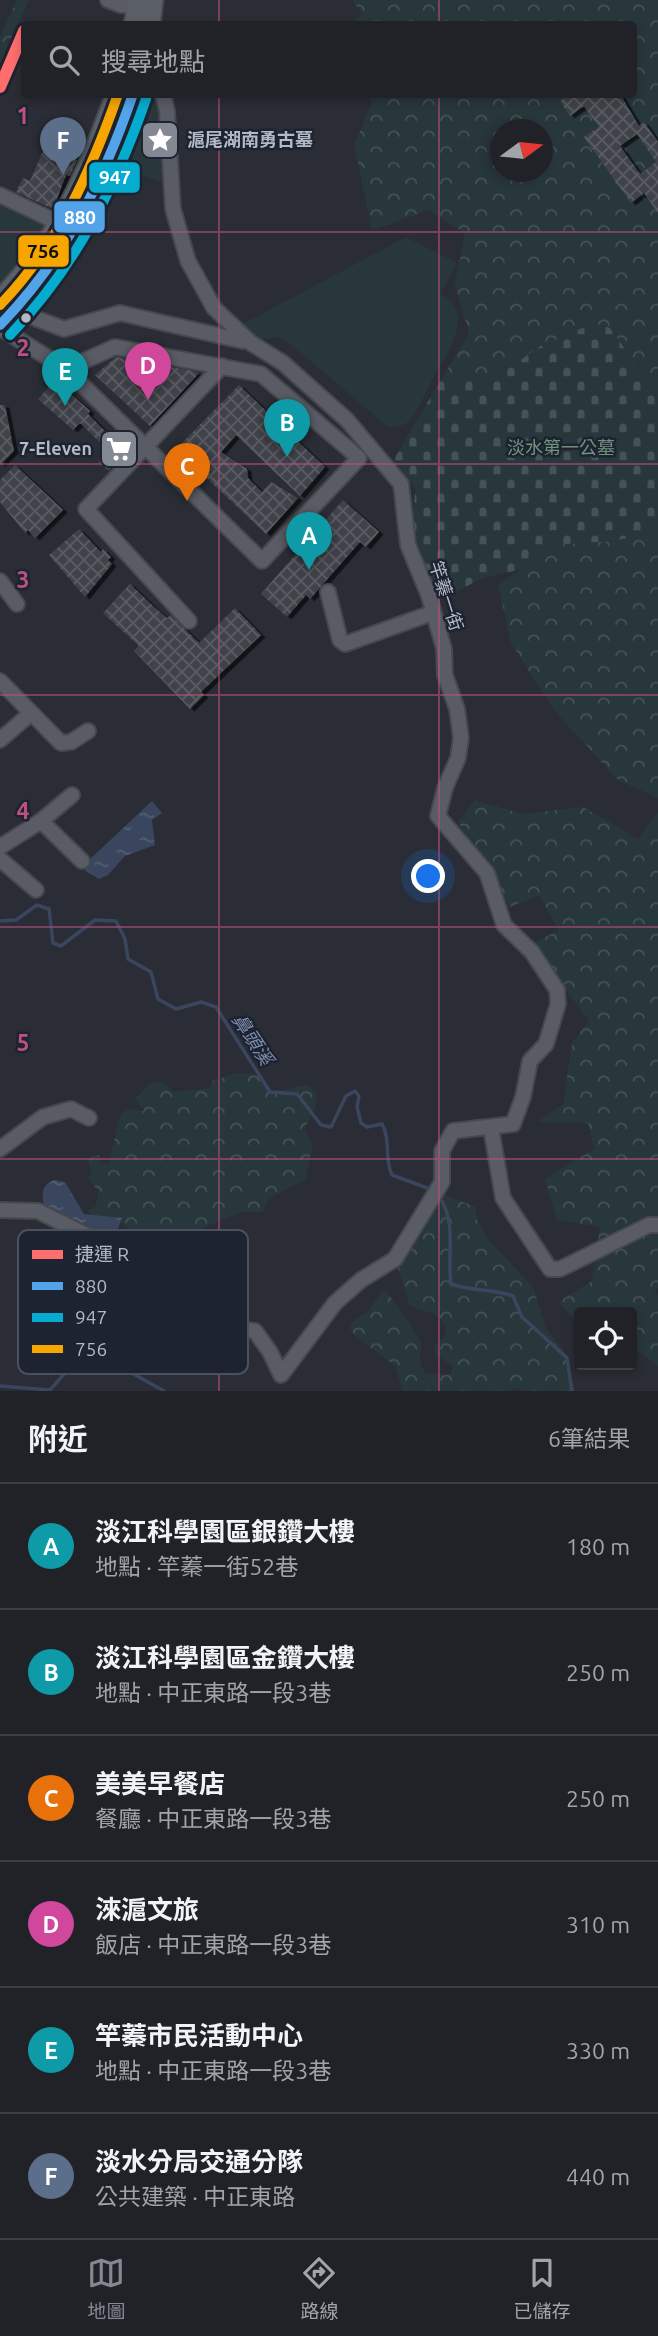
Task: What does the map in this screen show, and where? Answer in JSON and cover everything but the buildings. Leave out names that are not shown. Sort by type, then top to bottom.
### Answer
[{"type":"main road","points":[[0,327],[8,305],[48,274],[69,228],[115,98]]},
{"type":"main road","points":[[69,228],[102,180],[132,98]]},
{"type":"street","points":[[108,0],[141,8]]},
{"type":"street","name":"竿蓁一街","points":[[164,98],[173,209],[188,261],[215,308],[251,343],[283,363],[347,421],[401,484],[408,545],[429,596],[444,649],[445,675],[457,709],[461,738],[458,758],[445,788],[438,816],[487,873],[504,925],[532,952],[557,990],[558,1004],[546,1044],[530,1061],[523,1097],[513,1124],[491,1128]]},
{"type":"street","points":[[0,195],[69,228]]},
{"type":"street","points":[[8,305],[64,329],[120,313],[243,341]]},
{"type":"street","points":[[0,327],[66,369],[262,561],[359,458],[261,374],[115,347],[66,369]]},
{"type":"street","points":[[189,621],[86,509],[222,366]]},
{"type":"street","points":[[0,581],[17,604]]},
{"type":"street","points":[[328,592],[340,640],[345,644],[432,613]]},
{"type":"street","points":[[0,681],[61,743],[71,742],[89,731]]},
{"type":"street","points":[[0,740],[30,714]]},
{"type":"street","points":[[0,847],[41,821],[72,794]]},
{"type":"street","points":[[41,821],[82,860]]},
{"type":"street","points":[[0,859],[36,890]]},
{"type":"street","points":[[0,1149],[43,1117],[71,1109],[89,1118]]},
{"type":"street","points":[[248,1330],[256,1331],[281,1375],[335,1303],[361,1280],[395,1259],[442,1182],[442,1151],[453,1131],[491,1128],[503,1198],[550,1269],[560,1269],[649,1225],[658,1225]]},
{"type":"street","points":[[0,1210],[38,1211],[76,1230]]},
{"type":"green space","points":[[17,0],[29,0],[0,65],[0,37]]},
{"type":"green space","points":[[352,0],[658,0],[658,395],[610,328],[539,347],[496,377],[442,378],[469,333],[455,286],[465,233],[429,210],[372,230],[354,145],[372,103],[369,98],[637,98],[637,21],[355,21],[362,13]]},
{"type":"green space","points":[[142,98],[158,98],[167,173],[161,182],[119,166]]},
{"type":"green space","points":[[0,198],[50,222],[17,269],[0,285]]},
{"type":"green space","points":[[406,237],[457,263],[440,294],[451,302],[457,312],[458,324],[450,349],[415,414],[406,424],[387,426],[294,347],[278,337],[259,340],[239,326]]},
{"type":"green space","name":"淡水第一公墓","points":[[594,323],[610,328],[658,395],[658,532],[613,541],[535,546],[522,569],[483,578],[438,601],[416,547],[413,521],[416,489],[393,461],[442,378],[496,377],[539,347]]},
{"type":"green space","points":[[658,532],[658,798],[618,780],[554,710],[511,643],[498,585],[522,569],[535,546],[613,541]]},
{"type":"green space","points":[[475,800],[523,814],[583,807],[638,839],[658,812],[658,1288],[654,1290],[658,1296],[658,1366],[637,1350],[637,1307],[574,1307],[574,1320],[558,1302],[592,1281],[600,1227],[557,1220],[545,1179],[594,1149],[588,1123],[537,1122],[563,1104],[572,1043],[589,1021],[532,944],[559,930],[539,895],[510,907],[458,822]]},
{"type":"green space","points":[[237,1073],[249,1073],[265,1081],[269,1093],[307,1085],[317,1093],[315,1108],[304,1130],[313,1144],[305,1180],[270,1198],[262,1212],[242,1212],[197,1230],[132,1230],[117,1219],[93,1216],[88,1210],[96,1206],[98,1191],[88,1178],[92,1172],[87,1159],[99,1155],[101,1162],[108,1165],[121,1114],[128,1109],[145,1111],[135,1099],[151,1083],[163,1082],[173,1092],[210,1088],[212,1081]]},
{"type":"green space","points":[[445,1195],[476,1207],[477,1220],[487,1238],[533,1287],[546,1329],[563,1349],[575,1391],[522,1391],[516,1388],[508,1391],[403,1391],[395,1366],[354,1335],[350,1328],[354,1320],[369,1311],[383,1289],[397,1305],[421,1343],[420,1364],[425,1373],[450,1375],[454,1366],[436,1355],[434,1347],[445,1335],[446,1325],[435,1314],[410,1306],[396,1262]]},
{"type":"water","points":[[152,801],[162,813],[152,820],[155,845],[125,856],[108,875],[99,879],[85,871],[88,861]]},
{"type":"water","points":[[54,1180],[65,1182],[84,1214],[122,1218],[118,1230],[86,1230],[44,1206],[43,1190]]},
{"type":"waterway","name":"鼻頭溪","points":[[0,921],[16,920],[37,905],[49,909],[53,943],[61,946],[95,920],[116,921],[125,939],[128,959],[151,972],[158,999],[176,1009],[201,1002],[216,1007],[270,1092],[297,1094],[321,1125],[331,1127],[346,1096],[355,1091],[359,1096],[357,1107],[361,1123],[367,1127],[382,1124],[385,1130],[388,1163],[392,1175],[430,1189]]},
{"type":"waterway","name":"鼻頭溪","points":[[442,1201],[449,1221],[451,1284],[513,1296],[522,1317],[567,1358],[572,1391]]},
{"type":"waterway","points":[[0,1386],[50,1390],[64,1374]]},
{"type":"waterway","points":[[134,1374],[164,1391]]},
{"type":"metro line","name":"R","points":[[0,87],[21,38]]},
{"type":"transit line","name":"756","points":[[0,305],[39,258],[71,206],[116,98]]},
{"type":"transit line","name":"880","points":[[0,325],[44,273],[80,217],[109,158],[132,98]]},
{"type":"transit line","name":"947","points":[[10,335],[55,282],[91,225],[121,164],[146,99]]},
{"type":"place","name":"滬尾湖南勇古墓","points":[[160,140]]},
{"type":"place","name":"淡水分局交通分隊","points":[[63,175]]},
{"type":"place","name":"淶滬文旅","points":[[148,400]]},
{"type":"place","name":"竿蓁市民活動中心","points":[[65,406]]},
{"type":"place","name":"7-Eleven","points":[[119,449]]},
{"type":"place","name":"淡江科學園區金鑽大樓","points":[[287,457]]},
{"type":"place","name":"美美早餐店","points":[[187,501]]},
{"type":"place","name":"淡江科學園區銀鑽大樓","points":[[309,570]]}]
